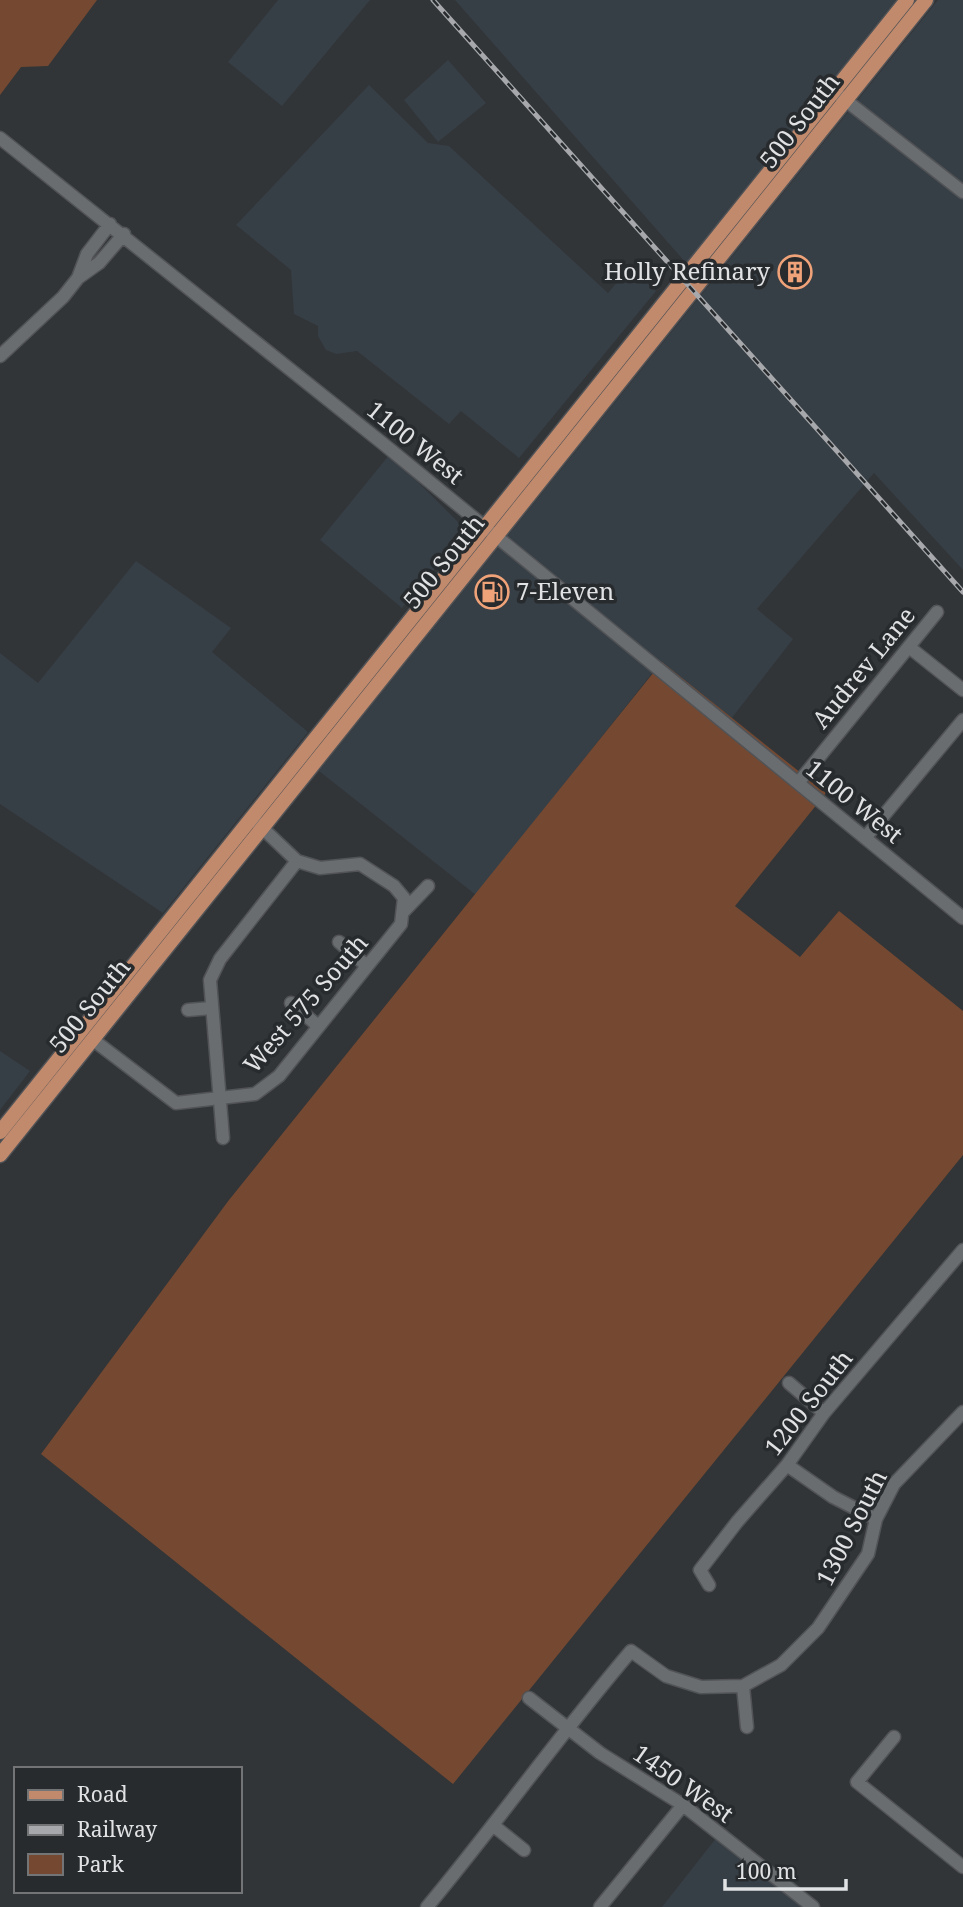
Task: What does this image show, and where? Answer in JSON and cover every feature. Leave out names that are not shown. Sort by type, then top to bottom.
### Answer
[{"type":"main road","name":"500 South","points":[[840,95],[907,0]]},
{"type":"main road","name":"500 South","points":[[0,1132],[256,822],[840,95],[926,0]]},
{"type":"main road","name":"500 South","points":[[0,1155],[92,1039],[256,822]]},
{"type":"street","points":[[840,95],[963,192]]},
{"type":"street","name":"1100 West","points":[[0,138],[124,234],[963,918]]},
{"type":"street","points":[[78,278],[87,254],[110,224]]},
{"type":"street","points":[[0,356],[49,311],[78,278],[99,263],[124,234]]},
{"type":"street","name":"Audrev Lane","points":[[798,783],[937,612]]},
{"type":"street","points":[[909,647],[963,690]]},
{"type":"street","points":[[865,838],[963,720]]},
{"type":"street","points":[[256,822],[297,862],[320,868],[360,864],[394,886],[404,898],[404,911]]},
{"type":"street","points":[[223,1138],[210,980],[214,970],[297,862]]},
{"type":"street","name":"West 575 South","points":[[92,1039],[176,1103],[255,1094],[267,1087],[401,924],[404,911],[428,886]]},
{"type":"street","points":[[339,942],[367,966]]},
{"type":"street","points":[[291,1003],[317,1025]]},
{"type":"street","points":[[188,1010],[212,1009]]},
{"type":"street","name":"1200 South","points":[[709,1585],[700,1570],[737,1522],[787,1465],[824,1413],[963,1250]]},
{"type":"street","points":[[789,1383],[824,1413]]},
{"type":"street","name":"1300 South","points":[[743,1686],[781,1665],[824,1620],[868,1554],[876,1519],[894,1484],[963,1412]]},
{"type":"street","points":[[787,1465],[833,1497],[876,1519]]},
{"type":"street","points":[[427,1907],[495,1826],[565,1728],[631,1651],[666,1676],[701,1687],[743,1686],[747,1727]]},
{"type":"street","name":"1450 West","points":[[529,1698],[565,1728],[683,1805],[813,1907]]},
{"type":"street","points":[[894,1737],[857,1782],[963,1867]]},
{"type":"street","points":[[600,1907],[683,1805]]},
{"type":"street","points":[[495,1826],[524,1850]]},
{"type":"shaded area","points":[[278,0],[370,0],[282,106],[228,62]]},
{"type":"shaded area","points":[[455,0],[896,0],[686,263]]},
{"type":"shaded area","points":[[938,0],[963,0],[963,570],[874,473],[757,609],[793,639],[731,719],[661,662],[476,895],[319,771]]},
{"type":"shaded area","points":[[448,60],[486,103],[438,142],[404,100]]},
{"type":"shaded area","points":[[369,85],[428,143],[449,146],[608,293],[630,267],[656,291],[519,458],[461,411],[449,424],[357,351],[336,354],[326,350],[318,336],[318,326],[294,314],[291,270],[236,225]]},
{"type":"shaded area","points":[[390,454],[460,524],[461,537],[402,608],[320,540]]},
{"type":"shaded area","points":[[136,561],[231,628],[212,652],[308,732],[163,913],[0,804],[0,653],[38,683]]},
{"type":"shaded area","points":[[0,1051],[30,1071],[0,1110]]},
{"type":"shaded area","points":[[717,1837],[804,1907],[662,1907]]},
{"type":"green space","points":[[0,0],[97,0],[48,66],[21,67],[0,95]]},
{"type":"green space","points":[[662,662],[826,793],[735,906],[800,957],[839,911],[963,1011],[963,1155],[453,1784],[41,1454],[229,1200]]},
{"type":"railway","points":[[433,0],[963,592]]},
{"type":"place","name":"Holly Refinary","points":[[795,272]]},
{"type":"place","name":"7-Eleven","points":[[492,592]]}]
